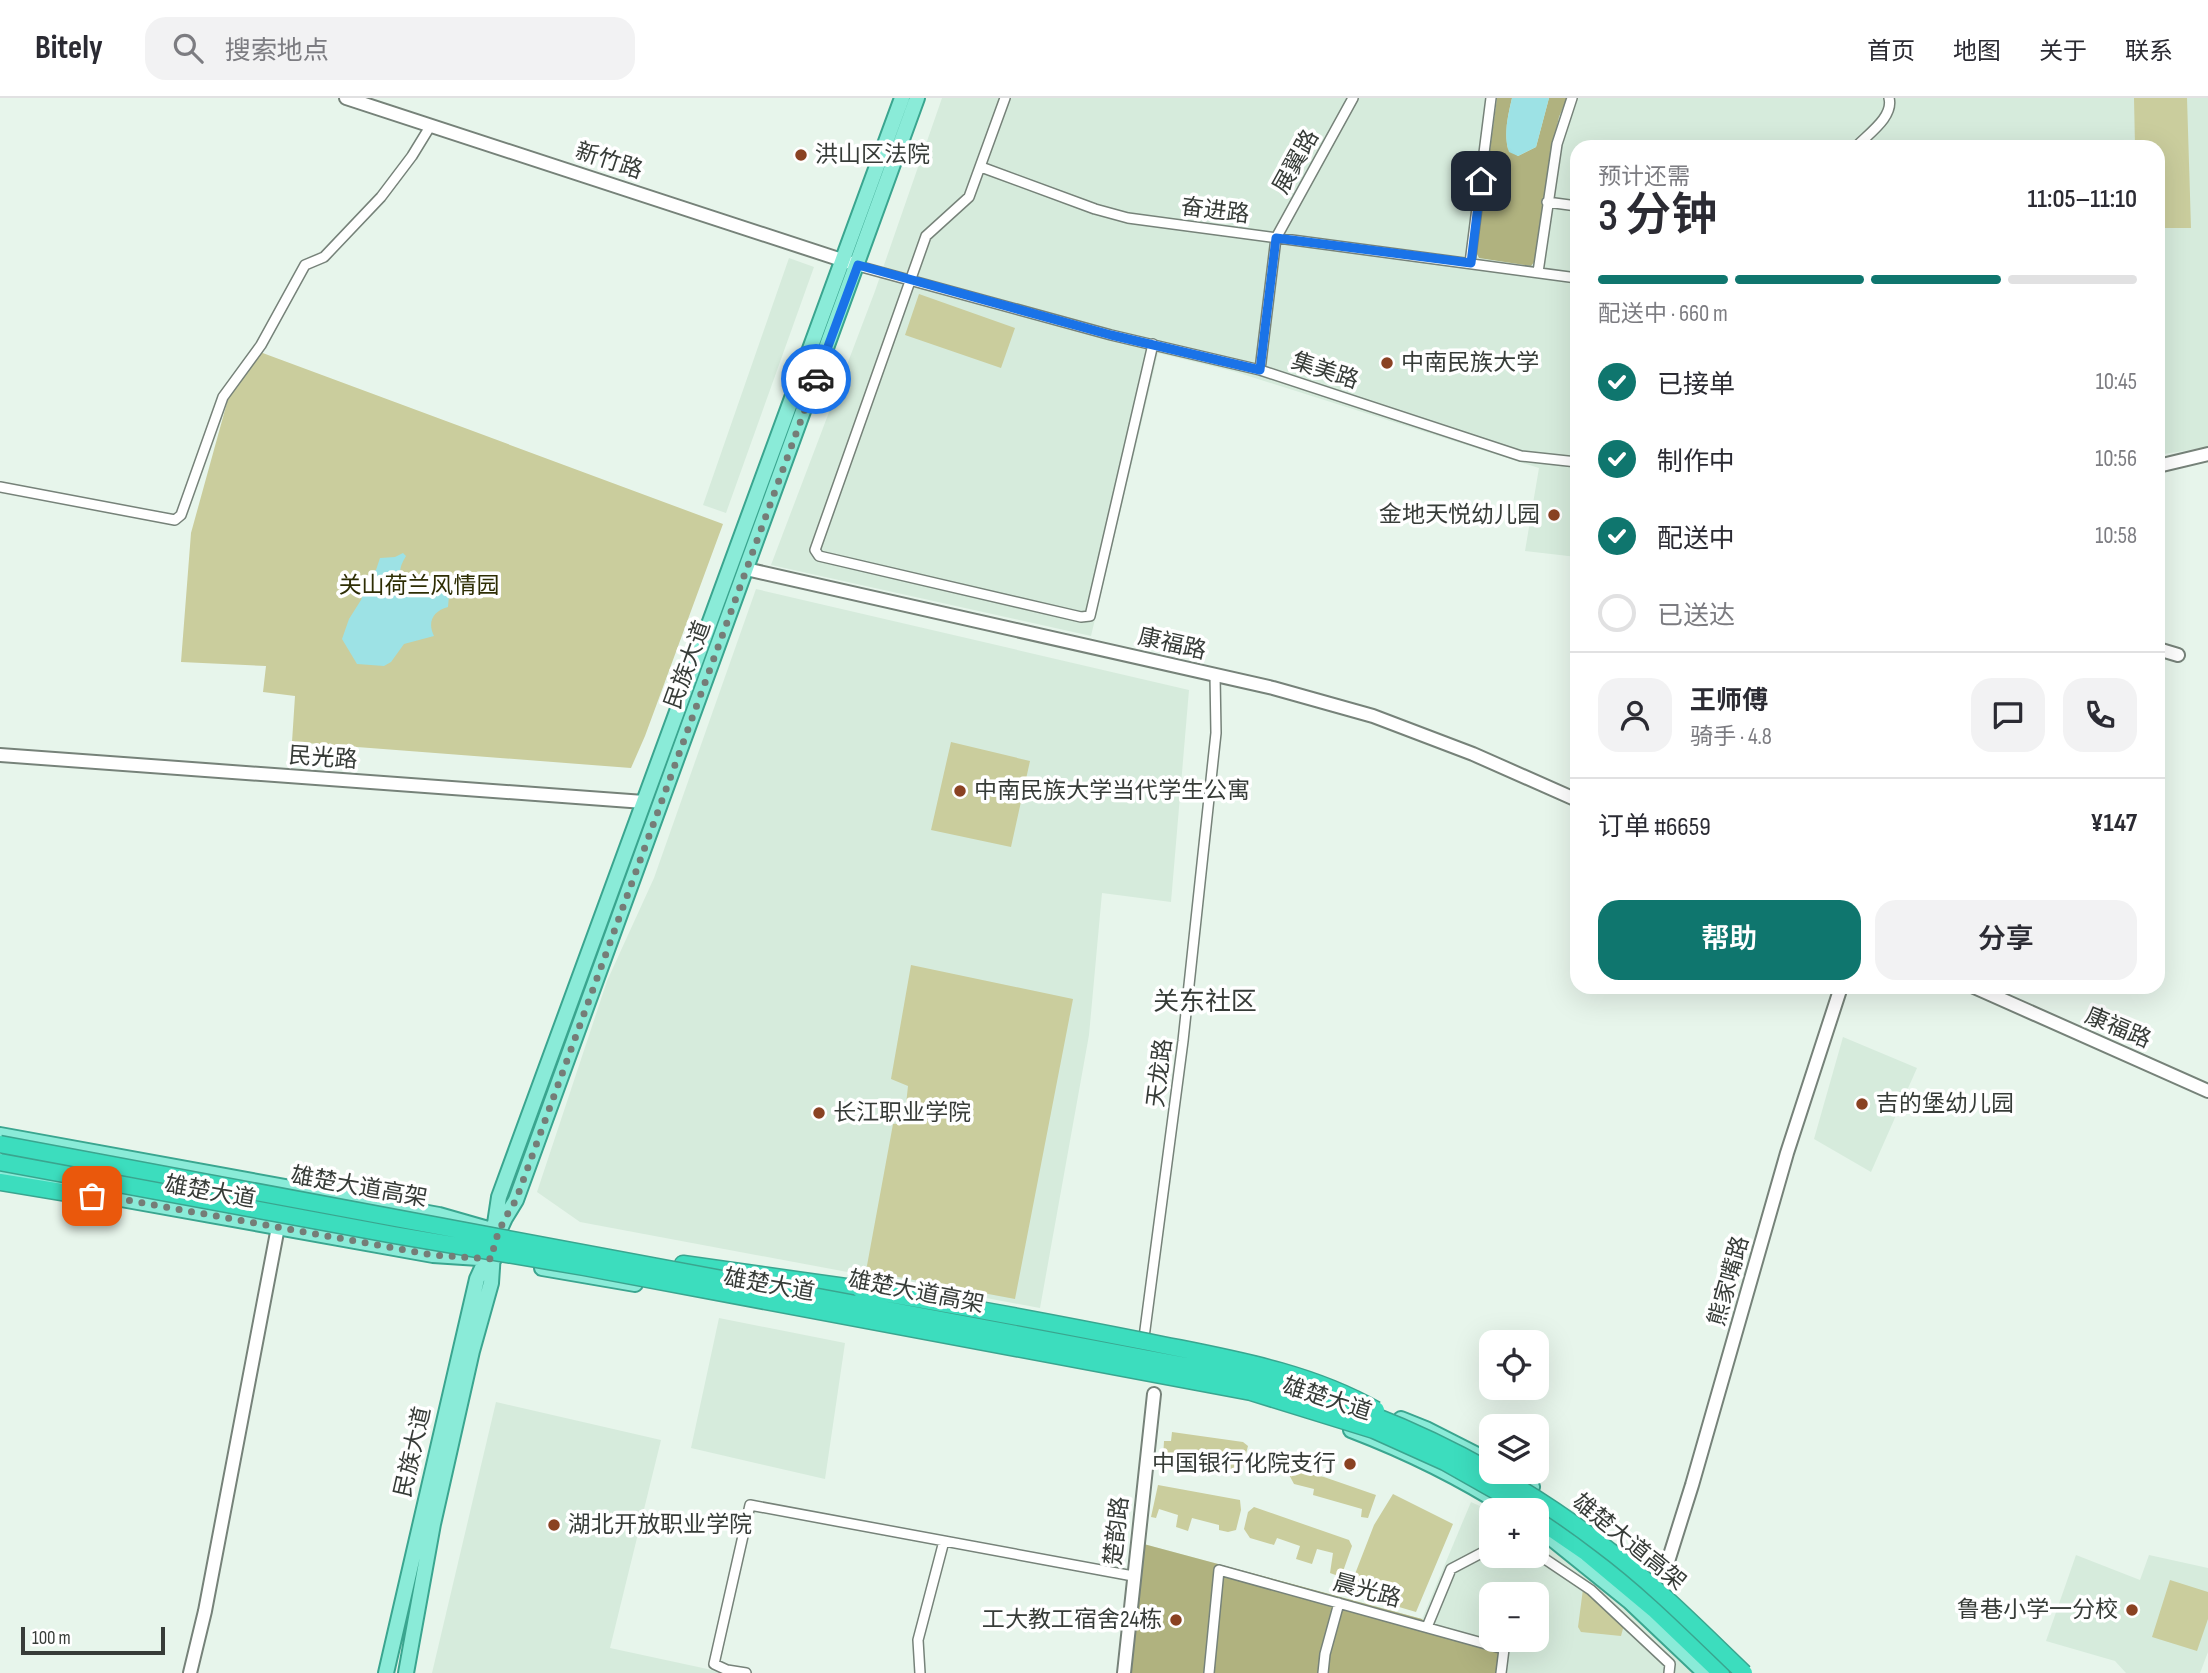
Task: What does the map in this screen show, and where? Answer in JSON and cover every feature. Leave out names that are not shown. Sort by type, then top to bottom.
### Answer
[{"type":"highway","name":"雄楚大道高架","points":[[0,1144],[1256,1379],[1372,1415],[1436,1444],[1520,1488],[1602,1545],[1664,1598],[1744,1673]]},
{"type":"highway","name":"雄楚大道高架","points":[[0,1162],[394,1235],[584,1266],[1251,1392],[1374,1430],[1445,1462],[1507,1498]]},
{"type":"highway","points":[[0,1182],[110,1197]]},
{"type":"highway","points":[[683,1264],[860,1289],[999,1313],[1299,1375],[1356,1398],[1436,1444]]},
{"type":"highway","name":"雄楚大道高架","points":[[1549,1532],[1587,1553],[1654,1609],[1721,1673]]},
{"type":"main road","name":"民族大道","points":[[386,1673],[477,1279],[516,1200],[746,569],[851,263],[902,98]]},
{"type":"main road","name":"民族大道","points":[[406,1673],[433,1524],[472,1351],[491,1283],[499,1197],[644,802],[917,98]]},
{"type":"main road","name":"雄楚大道","points":[[0,1135],[439,1215],[493,1245],[862,1324],[1254,1399],[1307,1413],[1374,1438],[1490,1498]]},
{"type":"main road","name":"雄楚大道","points":[[0,1171],[75,1185],[110,1197],[433,1255],[493,1245],[683,1264],[1142,1350],[1261,1373],[1323,1391],[1426,1429],[1479,1456]]},
{"type":"main road","points":[[1526,1484],[1575,1516],[1660,1587],[1752,1673]]},
{"type":"main road","points":[[1549,1502],[1557,1504]]},
{"type":"main road","points":[[1549,1535],[1629,1601],[1705,1673]]},
{"type":"street","name":"新竹路","points":[[346,98],[851,263]]},
{"type":"street","points":[[1005,98],[969,197],[926,236],[815,550],[819,556],[1081,617],[1090,616],[1153,344]]},
{"type":"street","name":"展翼路","points":[[1260,370],[1276,238],[1353,98]]},
{"type":"street","points":[[1471,263],[1491,98]]},
{"type":"street","points":[[1538,272],[1559,132],[1572,98]]},
{"type":"street","points":[[1863,140],[1888,113],[1891,105],[1889,98]]},
{"type":"street","points":[[0,487],[175,520],[181,515],[223,397],[261,345],[305,265],[324,257],[381,197],[431,125]]},
{"type":"street","name":"奋进路","points":[[981,167],[1095,209],[1128,218],[1570,277]]},
{"type":"street","points":[[1547,202],[1570,205]]},
{"type":"street","name":"集美路","points":[[851,263],[911,281],[1260,370],[1521,456],[1570,460]]},
{"type":"street","points":[[2165,464],[2208,454]]},
{"type":"street","name":"康福路","points":[[746,569],[1273,688],[1373,716],[1473,754],[1570,797]]},
{"type":"street","points":[[2165,651],[2178,655]]},
{"type":"street","name":"天龙路","points":[[1142,1350],[1183,1041],[1216,733],[1215,675]]},
{"type":"street","name":"民光路","points":[[0,755],[644,802]]},
{"type":"street","name":"熊家嘴路","points":[[1660,1587],[1787,1153],[1839,994]]},
{"type":"street","name":"康福路","points":[[1989,994],[2208,1091]]},
{"type":"street","points":[[190,1673],[205,1611],[278,1227]]},
{"type":"street","name":"楚韵路","points":[[1124,1673],[1154,1394]]},
{"type":"street","points":[[746,1673],[727,1670],[714,1664],[750,1505],[1133,1576]]},
{"type":"street","points":[[920,1673],[918,1640],[944,1541]]},
{"type":"street","points":[[1427,1628],[1451,1569],[1479,1554]]},
{"type":"street","points":[[1549,1562],[1591,1590],[1670,1664],[1669,1673]]},
{"type":"street","name":"晨光路","points":[[1209,1673],[1219,1570],[1504,1649],[1501,1673]]},
{"type":"street","points":[[1323,1673],[1325,1654],[1339,1603]]},
{"type":"shaded area","name":"中南民族大学","points":[[942,98],[2208,98],[2208,447],[2165,454],[2165,140],[1570,140],[1570,556],[1525,551],[1539,468],[1236,372],[1158,353],[1091,636],[771,565],[875,291]]},
{"type":"shaded area","points":[[789,258],[814,267],[726,513],[703,505]]},
{"type":"shaded area","points":[[756,589],[1189,690],[1171,902],[1102,893],[1089,1035],[1040,1308],[580,1222],[537,1192],[607,981],[654,878]]},
{"type":"shaded area","name":"吉的堡幼儿园","points":[[1843,1037],[1917,1068],[1871,1172],[1814,1139]]},
{"type":"shaded area","points":[[719,1318],[845,1343],[825,1479],[691,1448]]},
{"type":"shaded area","name":"湖北开放职业学院","points":[[496,1402],[661,1440],[610,1648],[726,1673],[432,1673]]},
{"type":"shaded area","points":[[1471,1502],[1479,1506],[1479,1568],[1549,1568],[1549,1546],[1635,1613],[1681,1657],[1691,1673],[1130,1673],[1140,1543],[1422,1619]]},
{"type":"shaded area","name":"鲁巷小学一分校","points":[[2076,1555],[2140,1580],[2149,1555],[2208,1568],[2208,1652],[2200,1673],[2126,1673],[2115,1661],[2046,1641]]},
{"type":"green space","points":[[1497,98],[1512,98],[1506,136],[1508,149],[1518,156],[1536,147],[1549,98],[1567,98],[1559,117],[1550,156],[1535,261],[1531,266],[1479,258],[1476,252]]},
{"type":"green space","points":[[2134,98],[2187,98],[2191,228],[2165,228],[2165,140],[2135,140]]},
{"type":"green space","points":[[919,294],[1015,328],[1001,368],[905,335]]},
{"type":"green space","name":"关山荷兰风情园","points":[[260,352],[723,524],[631,768],[292,742],[295,696],[263,692],[266,666],[181,662],[191,533],[228,399]]},
{"type":"green space","points":[[951,742],[1030,761],[1011,847],[931,830]]},
{"type":"green space","points":[[911,965],[1073,999],[1015,1299],[866,1271],[893,1124],[904,1123],[908,1086],[891,1079]]},
{"type":"green space","points":[[1172,1432],[1243,1442],[1248,1446],[1241,1473],[1214,1466],[1212,1472],[1163,1458],[1164,1441],[1171,1441]]},
{"type":"green space","points":[[1286,1469],[1324,1477],[1376,1495],[1368,1518],[1361,1517],[1362,1509],[1313,1495],[1314,1489],[1294,1484]]},
{"type":"green space","points":[[1158,1485],[1240,1500],[1241,1510],[1236,1530],[1219,1530],[1219,1525],[1192,1518],[1188,1531],[1176,1527],[1178,1515],[1159,1509],[1156,1518],[1151,1517]]},
{"type":"green space","points":[[1393,1494],[1453,1524],[1416,1612],[1348,1592],[1374,1525]]},
{"type":"green space","points":[[1254,1507],[1349,1540],[1352,1546],[1341,1577],[1330,1573],[1333,1553],[1317,1549],[1312,1564],[1296,1559],[1300,1546],[1277,1538],[1274,1545],[1250,1538],[1244,1529],[1248,1512]]},
{"type":"green space","points":[[1140,1543],[1422,1619],[1428,1628],[1479,1642],[1479,1652],[1504,1652],[1501,1673],[1130,1673]]},
{"type":"green space","points":[[2170,1580],[2208,1592],[2208,1619],[2197,1651],[2152,1637]]},
{"type":"green space","points":[[1583,1589],[1624,1625],[1621,1636],[1581,1632],[1578,1627]]},
{"type":"water","points":[[1512,98],[1549,98],[1536,147],[1518,156],[1509,152],[1506,139]]},
{"type":"water","points":[[403,553],[406,556],[401,574],[412,579],[444,580],[449,595],[448,607],[438,611],[431,622],[434,636],[404,644],[391,662],[384,666],[357,664],[342,639],[349,619],[380,558],[395,557]]},
{"type":"way so far","points":[[92,1196],[433,1255],[492,1259],[494,1244],[516,1200],[816,379]]},
{"type":"place","name":"洪山区法院","points":[[801,155]]},
{"type":"place","name":"中南民族大学","points":[[1387,363]]},
{"type":"place","name":"金地天悦幼儿园","points":[[1554,515]]},
{"type":"place","name":"中南民族大学当代学生公寓","points":[[960,791]]},
{"type":"place","name":"吉的堡幼儿园","points":[[1862,1104]]},
{"type":"place","name":"长江职业学院","points":[[819,1113]]},
{"type":"place","name":"中国银行化院支行","points":[[1350,1464]]},
{"type":"place","name":"湖北开放职业学院","points":[[554,1525]]},
{"type":"place","name":"鲁巷小学一分校","points":[[2132,1610]]},
{"type":"place","name":"工大教工宿舍24栋","points":[[1176,1620]]},
{"type":"district","name":"关东社区","points":[[1205,1002]]},
{"type":"route","points":[[816,379],[858,265],[1111,335],[1260,370],[1276,238],[1471,263],[1481,181]]}]
